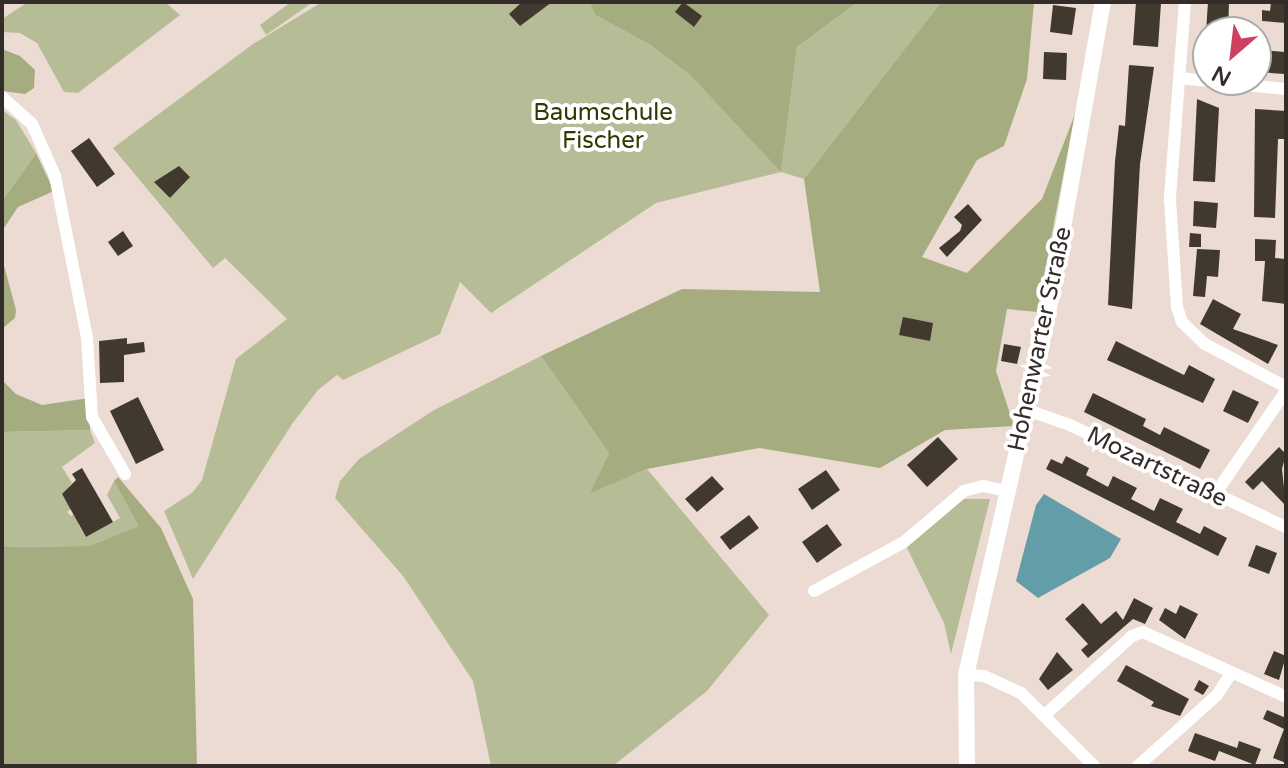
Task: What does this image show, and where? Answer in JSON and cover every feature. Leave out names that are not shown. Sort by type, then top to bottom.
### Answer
[{"type":"street","name":"Hohenwarter Straße","points":[[967,766],[966,675],[1027,410],[1103,2]]},
{"type":"street","points":[[1185,2],[1170,199],[1175,293],[1182,322],[1218,352],[1286,389],[1215,494]]},
{"type":"street","points":[[1179,78],[1286,89]]},
{"type":"street","points":[[2,97],[32,124],[55,176],[87,338],[89,398],[99,435],[125,474]]},
{"type":"street","name":"Mozartstraße","points":[[1027,410],[1070,425],[1286,527]]},
{"type":"street","points":[[814,591],[892,550],[964,491],[983,486],[1006,491]]},
{"type":"street","points":[[1046,714],[1138,633],[1286,697]]},
{"type":"street","points":[[966,675],[1002,683],[1046,714],[1094,766]]},
{"type":"street","points":[[1138,766],[1217,695],[1230,675]]},
{"type":"green space","points":[[28,2],[165,2],[180,15],[78,93],[64,92],[37,43],[20,33],[2,32],[2,19]]},
{"type":"green space","points":[[291,2],[313,2],[266,35],[260,25]]},
{"type":"green space","name":"Baumschule Fischer","points":[[322,2],[589,2],[595,15],[649,44],[690,75],[781,171],[797,47],[858,2],[941,2],[804,179],[781,172],[656,203],[491,313],[460,282],[440,334],[343,380],[337,375],[318,390],[292,424],[193,579],[164,511],[193,492],[202,480],[236,359],[287,319],[225,258],[213,268],[113,148],[253,44]]},
{"type":"green space","points":[[589,2],[858,2],[797,47],[781,172],[690,75],[649,44],[595,15]]},
{"type":"green space","points":[[941,2],[1034,2],[1027,79],[1004,146],[977,160],[922,257],[967,273],[1042,199],[1075,114],[1037,312],[1007,309],[996,371],[1014,426],[945,430],[880,468],[759,448],[647,469],[590,493],[609,453],[541,356],[682,289],[820,292],[804,179]]},
{"type":"green space","points":[[2,49],[20,56],[35,70],[34,88],[25,94],[2,91]]},
{"type":"green space","points":[[2,110],[16,120],[36,153],[2,201]]},
{"type":"green space","points":[[36,153],[54,191],[18,207],[2,231],[2,201]]},
{"type":"green space","points":[[2,258],[16,310],[15,318],[2,329]]},
{"type":"green space","points":[[541,356],[609,453],[591,492],[647,469],[769,615],[707,691],[613,766],[491,766],[473,681],[403,576],[335,498],[340,481],[359,459],[434,410]]},
{"type":"green space","points":[[2,380],[16,394],[42,405],[89,398],[90,430],[2,432]]},
{"type":"green space","points":[[90,430],[95,443],[62,467],[72,483],[62,495],[71,509],[67,512],[71,516],[78,511],[84,520],[78,524],[86,537],[120,518],[107,495],[114,481],[140,526],[89,546],[2,547],[2,432]]},
{"type":"green space","points":[[118,477],[161,528],[193,599],[197,766],[2,766],[2,547],[89,546],[139,526],[114,481]]},
{"type":"green space","points":[[964,499],[990,499],[951,654],[944,623],[906,546]]},
{"type":"water","points":[[1044,494],[1121,539],[1110,558],[1038,598],[1016,581],[1036,505]]},
{"type":"building","points":[[522,2],[552,2],[520,26],[509,14]]},
{"type":"building","points":[[683,2],[702,16],[694,27],[675,12]]},
{"type":"building","points":[[1136,2],[1161,3],[1158,47],[1133,45]]},
{"type":"building","points":[[1208,2],[1229,2],[1229,16],[1207,16]]},
{"type":"building","points":[[1271,2],[1286,2],[1286,23],[1272,22],[1272,16],[1262,16],[1262,10],[1270,11]]},
{"type":"building","points":[[1053,5],[1076,8],[1072,35],[1050,32]]},
{"type":"building","points":[[1272,51],[1285,52],[1284,74],[1272,73]]},
{"type":"building","points":[[1044,52],[1067,53],[1066,80],[1043,79]]},
{"type":"building","points":[[1129,65],[1154,67],[1140,164],[1132,309],[1108,305],[1115,161],[1119,125],[1125,126]]},
{"type":"building","points":[[1197,99],[1219,108],[1215,182],[1193,181]]},
{"type":"building","points":[[1255,109],[1286,111],[1286,139],[1278,139],[1275,218],[1254,217]]},
{"type":"building","points":[[89,138],[115,174],[97,187],[71,151]]},
{"type":"building","points":[[179,166],[190,177],[170,198],[154,182]]},
{"type":"building","points":[[1194,201],[1218,203],[1216,228],[1193,226]]},
{"type":"building","points":[[968,204],[982,220],[947,257],[939,248],[960,231],[962,225],[954,217]]},
{"type":"building","points":[[123,231],[133,246],[118,256],[108,242]]},
{"type":"building","points":[[1190,233],[1201,234],[1201,247],[1189,247]]},
{"type":"building","points":[[1255,239],[1276,240],[1275,258],[1286,259],[1286,304],[1262,301],[1265,261],[1255,261]]},
{"type":"building","points":[[1197,249],[1220,250],[1218,277],[1207,276],[1205,297],[1193,296]]},
{"type":"building","points":[[1213,299],[1241,314],[1233,329],[1278,345],[1268,364],[1200,324]]},
{"type":"building","points":[[903,317],[933,323],[930,341],[899,335]]},
{"type":"building","points":[[127,338],[127,344],[144,342],[145,352],[124,355],[124,382],[100,383],[99,341]]},
{"type":"building","points":[[1116,341],[1184,375],[1189,365],[1215,379],[1203,403],[1107,360]]},
{"type":"building","points":[[1004,344],[1021,347],[1017,364],[1001,361]]},
{"type":"building","points":[[1233,390],[1259,402],[1248,423],[1223,411]]},
{"type":"building","points":[[1093,393],[1146,419],[1143,426],[1160,435],[1164,427],[1210,450],[1200,469],[1084,412]]},
{"type":"building","points":[[138,397],[164,450],[136,464],[110,411]]},
{"type":"building","points":[[938,437],[958,459],[927,487],[907,465]]},
{"type":"building","points":[[1279,447],[1286,454],[1282,469],[1286,506],[1262,481],[1253,490],[1245,482]]},
{"type":"building","points":[[1066,456],[1089,468],[1086,475],[1108,487],[1113,476],[1137,488],[1131,499],[1154,511],[1160,498],[1183,509],[1176,522],[1200,534],[1204,526],[1227,538],[1218,556],[1046,469],[1051,459],[1062,464]]},
{"type":"building","points":[[82,468],[113,522],[86,537],[62,494],[76,480],[72,474]]},
{"type":"building","points":[[826,470],[840,490],[812,510],[798,489]]},
{"type":"building","points":[[712,476],[724,489],[697,512],[685,499]]},
{"type":"building","points":[[749,515],[759,528],[730,550],[720,537]]},
{"type":"building","points":[[827,524],[842,545],[817,563],[802,542]]},
{"type":"building","points":[[1256,545],[1277,553],[1269,574],[1248,566]]},
{"type":"building","points":[[1134,598],[1153,608],[1145,624],[1133,619],[1088,658],[1081,650],[1088,644],[1065,619],[1083,603],[1101,624],[1116,611],[1123,620]]},
{"type":"building","points":[[1180,605],[1198,614],[1185,639],[1159,620],[1165,608],[1176,614]]},
{"type":"building","points":[[1274,651],[1286,656],[1279,680],[1264,674]]},
{"type":"building","points":[[1057,652],[1073,670],[1048,690],[1039,679]]},
{"type":"building","points":[[1126,665],[1189,699],[1180,716],[1151,706],[1154,702],[1117,681]]},
{"type":"building","points":[[1199,680],[1209,686],[1203,695],[1194,690]]},
{"type":"building","points":[[1267,710],[1286,718],[1286,763],[1273,758],[1284,729],[1263,719]]},
{"type":"building","points":[[1195,733],[1237,748],[1239,741],[1261,749],[1255,765],[1219,751],[1215,761],[1188,751]]}]
